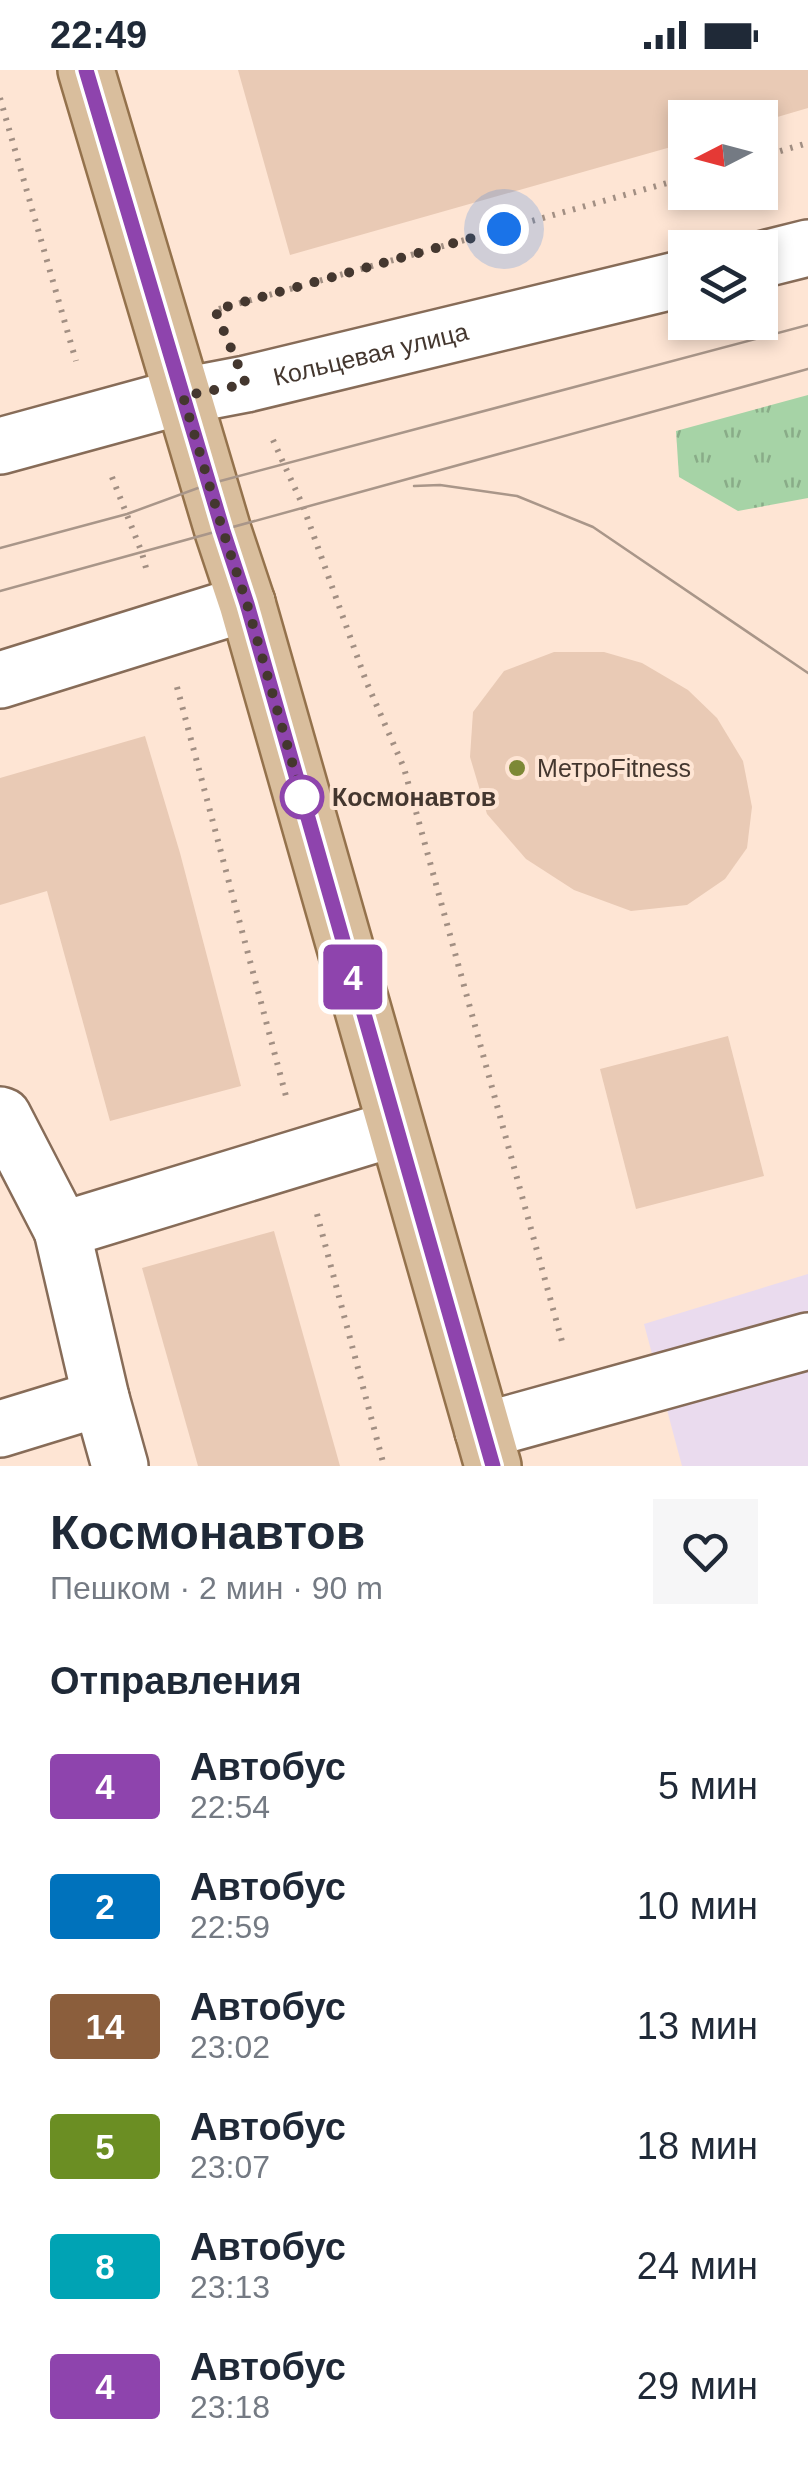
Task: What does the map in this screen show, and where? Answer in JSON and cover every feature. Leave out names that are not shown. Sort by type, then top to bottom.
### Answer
[{"type":"main road","points":[[86,70],[247,604],[488,1448]]},
{"type":"street","points":[[778,256],[808,248]]},
{"type":"street","name":"Кольцевая улица","points":[[0,446],[183,396],[668,282]]},
{"type":"street","points":[[0,680],[247,604]]},
{"type":"street","points":[[0,1115],[62,1230],[120,1466]]},
{"type":"street","points":[[62,1230],[396,1128]]},
{"type":"street","points":[[488,1448],[579,1404],[808,1340]]},
{"type":"street","points":[[0,1429],[101,1398]]},
{"type":"path","points":[[0,98],[75,356],[90,422],[142,552],[384,1466]]},
{"type":"path","points":[[778,152],[808,143]]},
{"type":"path","points":[[579,1404],[404,768],[366,681],[303,506],[215,310],[668,183]]},
{"type":"shaded area","points":[[808,1274],[808,1466],[682,1466],[644,1324]]},
{"type":"green space","points":[[808,395],[808,498],[738,511],[679,477],[676,431]]},
{"type":"building","points":[[238,70],[808,70],[808,108],[778,117],[778,100],[668,100],[668,148],[290,255]]},
{"type":"building","points":[[554,652],[604,652],[642,663],[688,690],[717,718],[743,761],[752,807],[747,848],[725,879],[687,905],[631,911],[574,890],[526,859],[487,814],[470,757],[473,712],[504,671]]},
{"type":"building","points":[[145,736],[241,1086],[110,1121],[47,891],[0,905],[0,778]]},
{"type":"building","points":[[728,1036],[764,1176],[636,1209],[600,1069]]},
{"type":"building","points":[[274,1231],[340,1466],[198,1466],[142,1268]]},
{"type":"tram line","points":[[0,548],[127,514],[209,484],[808,325]]},
{"type":"tram line","points":[[0,591],[808,369]]},
{"type":"tram line","points":[[414,486],[440,485],[517,496],[593,527],[808,673]]},
{"type":"bus line","name":"4","points":[[86,70],[247,604],[493,1466]]},
{"type":"place","name":"МетроFitness","points":[[517,768]]},
{"type":"place","name":"Космонавтов","points":[[302,797]]},
{"type":"route","points":[[302,797],[183,396],[246,384],[215,310],[504,229]]}]
